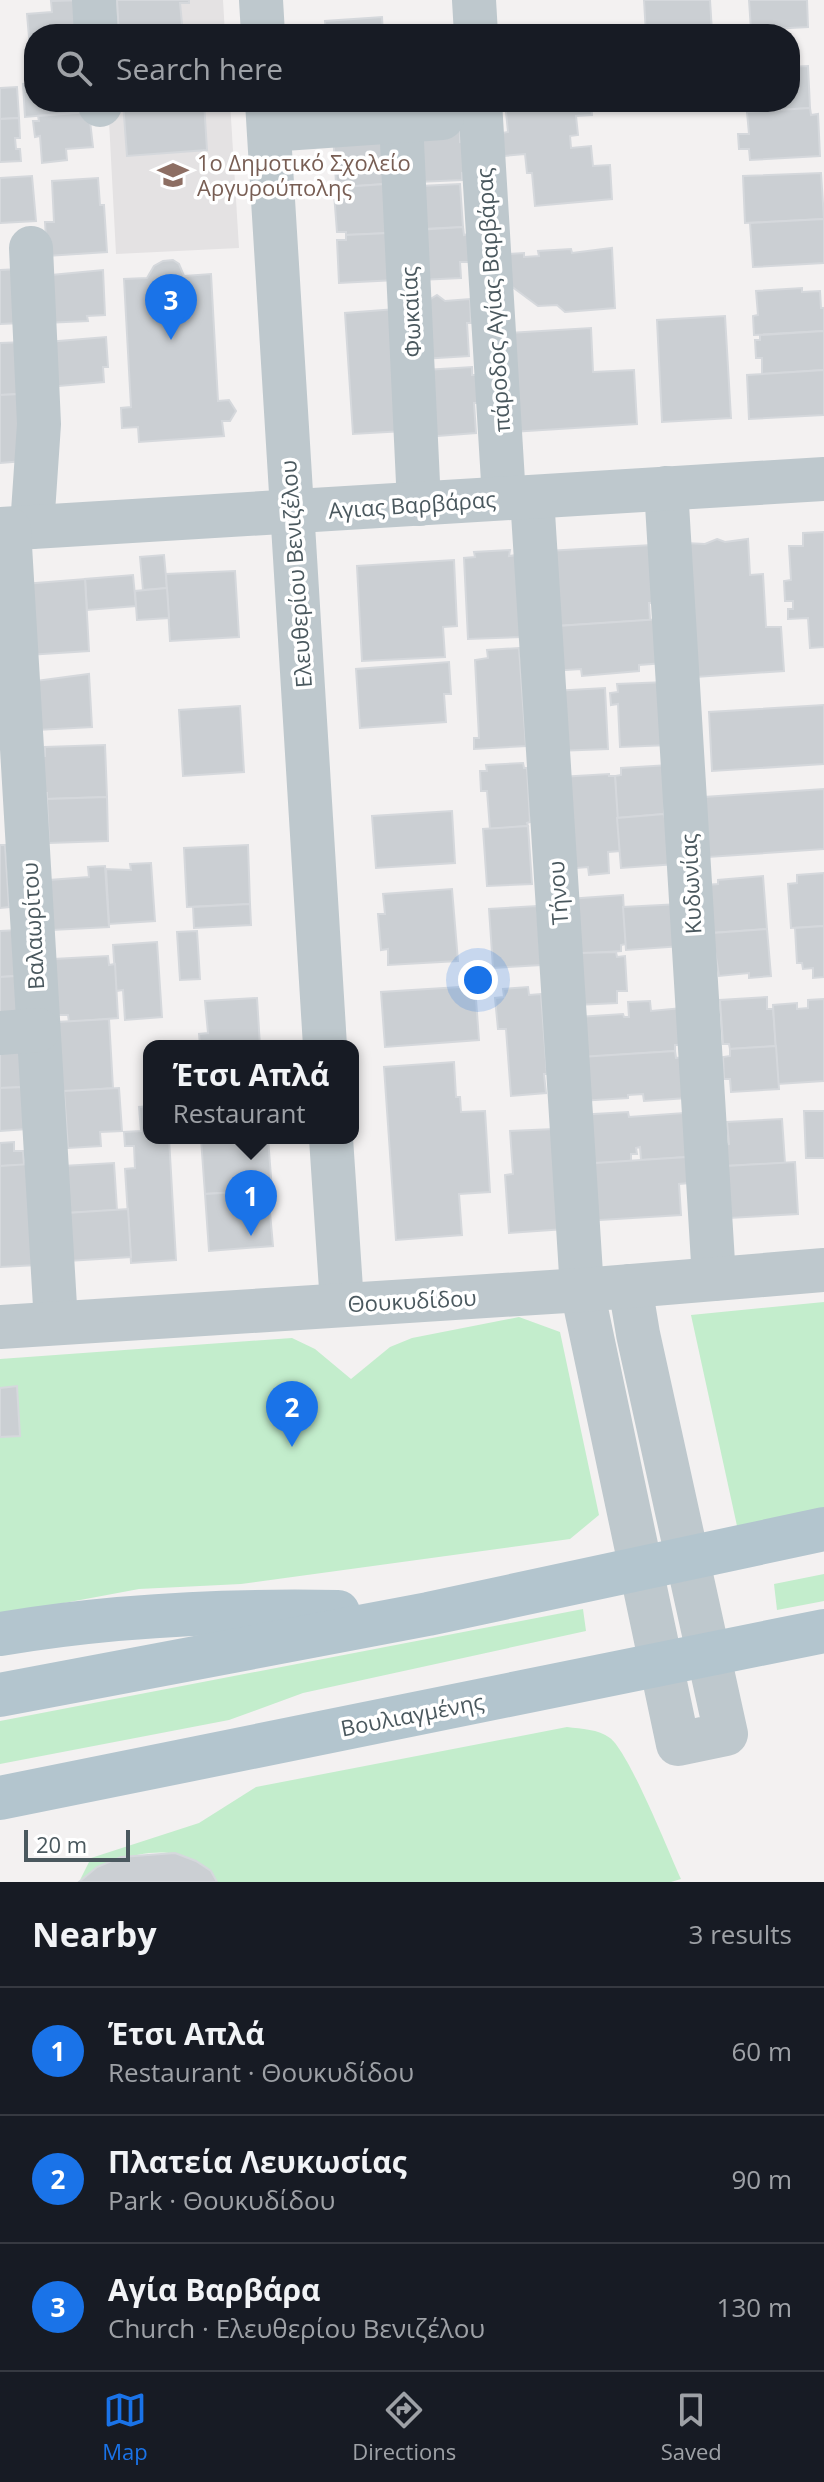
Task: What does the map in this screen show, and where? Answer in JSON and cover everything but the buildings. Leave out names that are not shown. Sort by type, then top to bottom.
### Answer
[{"type":"main road","points":[[0,1695],[428,1614],[824,1529]]},
{"type":"main road","points":[[0,1634],[60,1624],[241,1611],[428,1614]]},
{"type":"main road","name":"Βουλιαγμένης","points":[[0,1798],[824,1631]]},
{"type":"street","points":[[94,0],[95,24]]},
{"type":"street","points":[[261,0],[262,24]]},
{"type":"street","points":[[474,0],[475,24]]},
{"type":"street","points":[[268,116],[441,113]]},
{"type":"street","name":"πάροδος Αγίας Βαρβάρας","points":[[441,113],[518,497]]},
{"type":"street","name":"Φωκαίας","points":[[419,504],[441,113]]},
{"type":"street","name":"Ελευθερίου Βενιζέλου","points":[[268,116],[325,1040]]},
{"type":"street","name":"Βαλαωρίτου","points":[[31,248],[39,424],[14,528],[16,917],[19,1032],[56,1323]]},
{"type":"street","name":"Αγιας Βαρβάρας","points":[[14,528],[824,479]]},
{"type":"street","name":"Κυδωνίας","points":[[666,488],[714,1279]]},
{"type":"street","name":"Τήνου","points":[[518,497],[582,1290],[678,1744],[726,1734],[709,1654]]},
{"type":"street","points":[[331,1144],[342,1304]]},
{"type":"street","name":"Θουκυδίδου","points":[[0,1327],[582,1290],[824,1270]]},
{"type":"street","points":[[630,1286],[709,1654]]},
{"type":"shaded area","points":[[103,0],[223,0],[224,24],[104,24]]},
{"type":"shaded area","name":"1ο Δημοτικό Σχολείο Αργυρούπολης","points":[[109,112],[231,112],[239,248],[116,254]]},
{"type":"green space","points":[[824,1302],[824,1509],[737,1526],[691,1315]]},
{"type":"green space","points":[[519,1317],[560,1332],[599,1515],[570,1539],[241,1584],[139,1589],[0,1615],[0,1359],[292,1338],[315,1349],[351,1379],[390,1347],[412,1338]]},
{"type":"green space","points":[[824,1574],[824,1601],[777,1610],[774,1584]]},
{"type":"green space","points":[[583,1609],[586,1631],[303,1693],[229,1720],[0,1764],[0,1721]]},
{"type":"green space","points":[[567,1727],[600,1733],[618,1747],[638,1782],[681,1879],[671,1882],[217,1882],[204,1867],[189,1858],[171,1853],[152,1853],[113,1862],[80,1880],[91,1858],[199,1823],[256,1787]]},
{"type":"place","name":"1ο Δημοτικό Σχολείο Αργυρούπολης","points":[[173,175]]},
{"type":"place","name":"Αγία Βαρβάρα","points":[[171,340]]},
{"type":"place","name":"Έτσι Απλά","points":[[251,1236]]},
{"type":"place","name":"Πλατεία Λευκωσίας","points":[[292,1447]]}]
